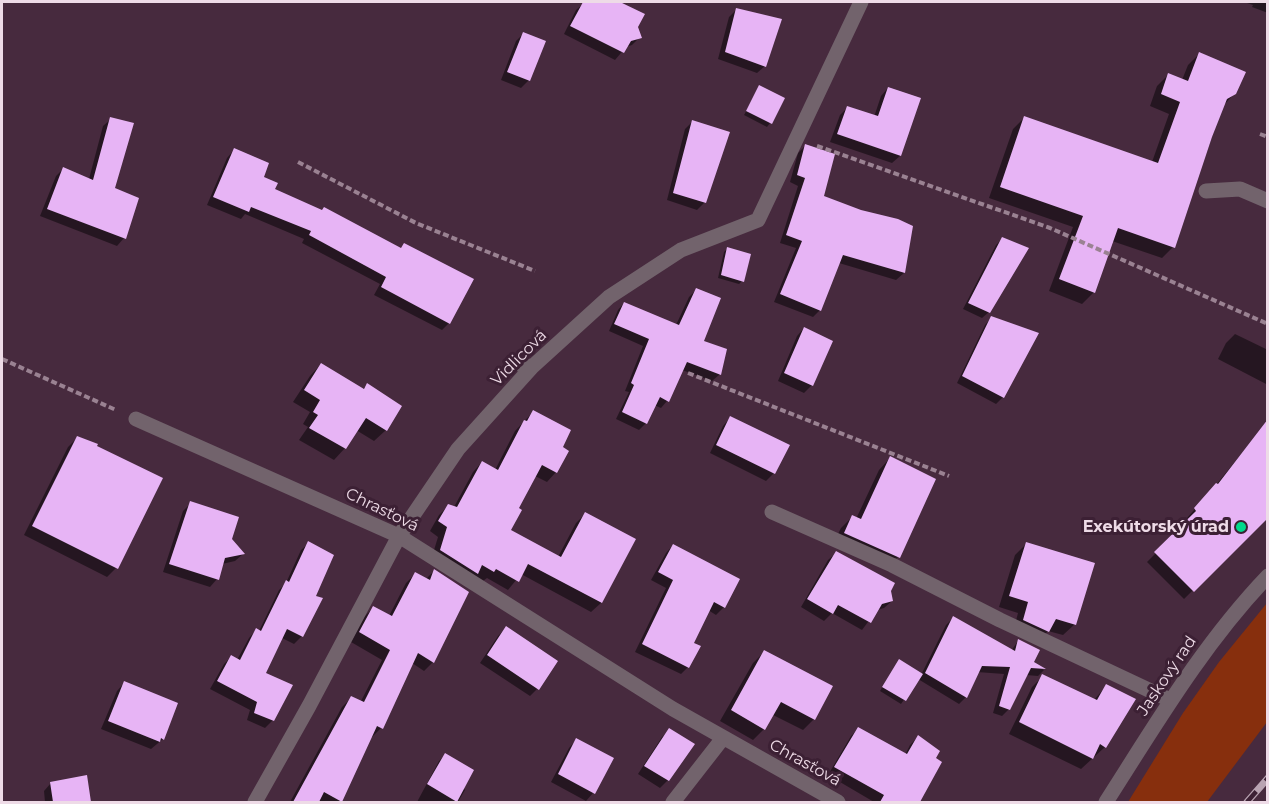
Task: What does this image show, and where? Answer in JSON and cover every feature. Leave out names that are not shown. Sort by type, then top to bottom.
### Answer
[{"type":"street","name":"Vidlicová","points":[[255,802],[399,536],[458,448],[532,367],[618,291],[681,250],[758,220],[861,2]]},
{"type":"street","points":[[1206,191],[1240,189],[1268,201]]},
{"type":"street","points":[[515,363],[532,367]]},
{"type":"street","name":"Chrasťová","points":[[136,419],[399,536],[673,709],[838,802]]},
{"type":"street","points":[[772,512],[892,565],[1000,620],[1170,700]]},
{"type":"street","name":"Jaskový rad","points":[[1106,802],[1170,700],[1224,625],[1268,576]]},
{"type":"street","points":[[673,802],[723,738]]},
{"type":"path","points":[[1260,134],[1268,138]]},
{"type":"path","points":[[796,138],[1050,228],[1268,324]]},
{"type":"path","points":[[298,162],[416,223],[535,271]]},
{"type":"path","points":[[2,359],[136,419]]},
{"type":"path","points":[[688,373],[949,476]]},
{"type":"shaded area","points":[[1267,603],[1267,722],[1207,802],[1128,802],[1183,713],[1219,662]]},
{"type":"building","points":[[583,2],[620,2],[645,14],[638,27],[642,38],[631,41],[624,53],[570,26]]},
{"type":"building","points":[[736,8],[782,19],[766,67],[725,52]]},
{"type":"building","points":[[523,32],[546,41],[530,81],[507,72]]},
{"type":"building","points":[[1199,52],[1246,72],[1236,94],[1227,99],[1175,248],[1118,228],[1095,293],[1059,279],[1083,216],[1000,187],[1024,116],[1158,163],[1180,102],[1161,94],[1168,73],[1188,81]]},
{"type":"building","points":[[759,85],[785,98],[772,124],[746,111]]},
{"type":"building","points":[[888,87],[921,98],[901,156],[837,134],[847,106],[878,116]]},
{"type":"building","points":[[110,117],[134,123],[115,188],[139,198],[126,239],[47,209],[63,167],[93,180]]},
{"type":"building","points":[[692,120],[730,132],[706,203],[673,193]]},
{"type":"building","points":[[805,144],[835,154],[824,196],[861,210],[898,219],[913,226],[905,273],[843,255],[821,311],[780,294],[802,241],[786,235],[805,178],[797,175]]},
{"type":"building","points":[[234,148],[269,163],[264,177],[278,183],[275,189],[322,210],[324,207],[401,248],[404,243],[474,279],[450,324],[381,287],[386,277],[309,235],[311,231],[251,207],[249,212],[213,197]]},
{"type":"building","points":[[1002,237],[1029,248],[990,313],[968,303]]},
{"type":"building","points":[[727,247],[751,254],[744,282],[721,275]]},
{"type":"building","points":[[696,288],[721,298],[704,341],[727,349],[721,375],[687,362],[669,402],[660,397],[647,424],[622,412],[634,385],[631,383],[649,339],[614,324],[624,302],[679,325]]},
{"type":"building","points":[[991,316],[1039,333],[1004,398],[962,376]]},
{"type":"building","points":[[804,327],[833,341],[813,386],[784,373]]},
{"type":"building","points":[[321,363],[364,389],[367,383],[402,406],[387,431],[366,418],[346,449],[309,428],[318,415],[313,412],[320,400],[304,390]]},
{"type":"building","points":[[533,410],[571,430],[563,447],[569,451],[557,473],[542,465],[519,508],[522,510],[511,530],[561,557],[585,512],[636,539],[602,603],[528,564],[519,582],[496,569],[494,572],[482,565],[478,574],[440,550],[447,527],[438,521],[448,504],[457,507],[482,461],[498,470],[524,420],[527,421]]},
{"type":"building","points":[[730,416],[790,445],[775,474],[716,445]]},
{"type":"building","points":[[1268,419],[1268,518],[1194,592],[1154,552],[1196,511],[1194,508],[1216,483],[1218,484]]},
{"type":"building","points":[[77,436],[98,444],[97,446],[163,478],[118,569],[32,526]]},
{"type":"building","points":[[890,456],[936,479],[900,558],[844,533],[852,515],[861,519]]},
{"type":"building","points":[[190,501],[239,517],[232,539],[245,554],[225,558],[219,580],[169,564]]},
{"type":"building","points":[[308,541],[334,555],[316,596],[323,598],[303,637],[287,629],[266,673],[293,685],[274,721],[254,713],[257,702],[217,681],[231,655],[240,660],[256,628],[261,631],[286,580],[289,582]]},
{"type":"building","points":[[1026,542],[1095,563],[1076,625],[1056,619],[1049,632],[1023,620],[1028,602],[1009,596]]},
{"type":"building","points":[[673,544],[740,579],[725,608],[714,602],[694,643],[701,646],[689,668],[642,644],[673,580],[658,572]]},
{"type":"building","points":[[836,551],[895,583],[891,591],[893,601],[882,604],[871,623],[838,605],[833,614],[807,599]]},
{"type":"building","points":[[434,569],[469,592],[434,663],[418,653],[383,729],[377,726],[342,802],[324,792],[319,802],[293,802],[351,696],[364,702],[390,650],[359,632],[373,606],[392,616],[415,572],[430,580]]},
{"type":"building","points":[[953,616],[1015,651],[1018,639],[1040,650],[1034,662],[1046,669],[1031,668],[1010,710],[999,706],[1010,667],[982,666],[967,698],[925,673]]},
{"type":"building","points":[[506,626],[558,661],[539,690],[487,655]]},
{"type":"building","points":[[764,650],[833,686],[815,720],[781,702],[765,730],[731,710]]},
{"type":"building","points":[[899,659],[923,674],[906,701],[882,687]]},
{"type":"building","points":[[1042,674],[1097,700],[1106,684],[1136,699],[1106,748],[1100,744],[1093,759],[1019,722]]},
{"type":"building","points":[[124,681],[178,703],[164,740],[161,738],[160,742],[108,721]]},
{"type":"building","points":[[858,727],[907,754],[918,735],[940,751],[936,758],[942,762],[920,802],[880,802],[884,795],[834,767]]},
{"type":"building","points":[[669,728],[695,744],[669,781],[644,766]]},
{"type":"building","points":[[576,738],[614,758],[595,794],[558,774]]},
{"type":"building","points":[[445,753],[474,770],[457,802],[427,784]]},
{"type":"building","points":[[87,775],[91,802],[53,802],[50,782]]},
{"type":"railway","points":[[1247,802],[1268,778]]},
{"type":"place","name":"Exekútorský úrad","points":[[1241,527]]}]
